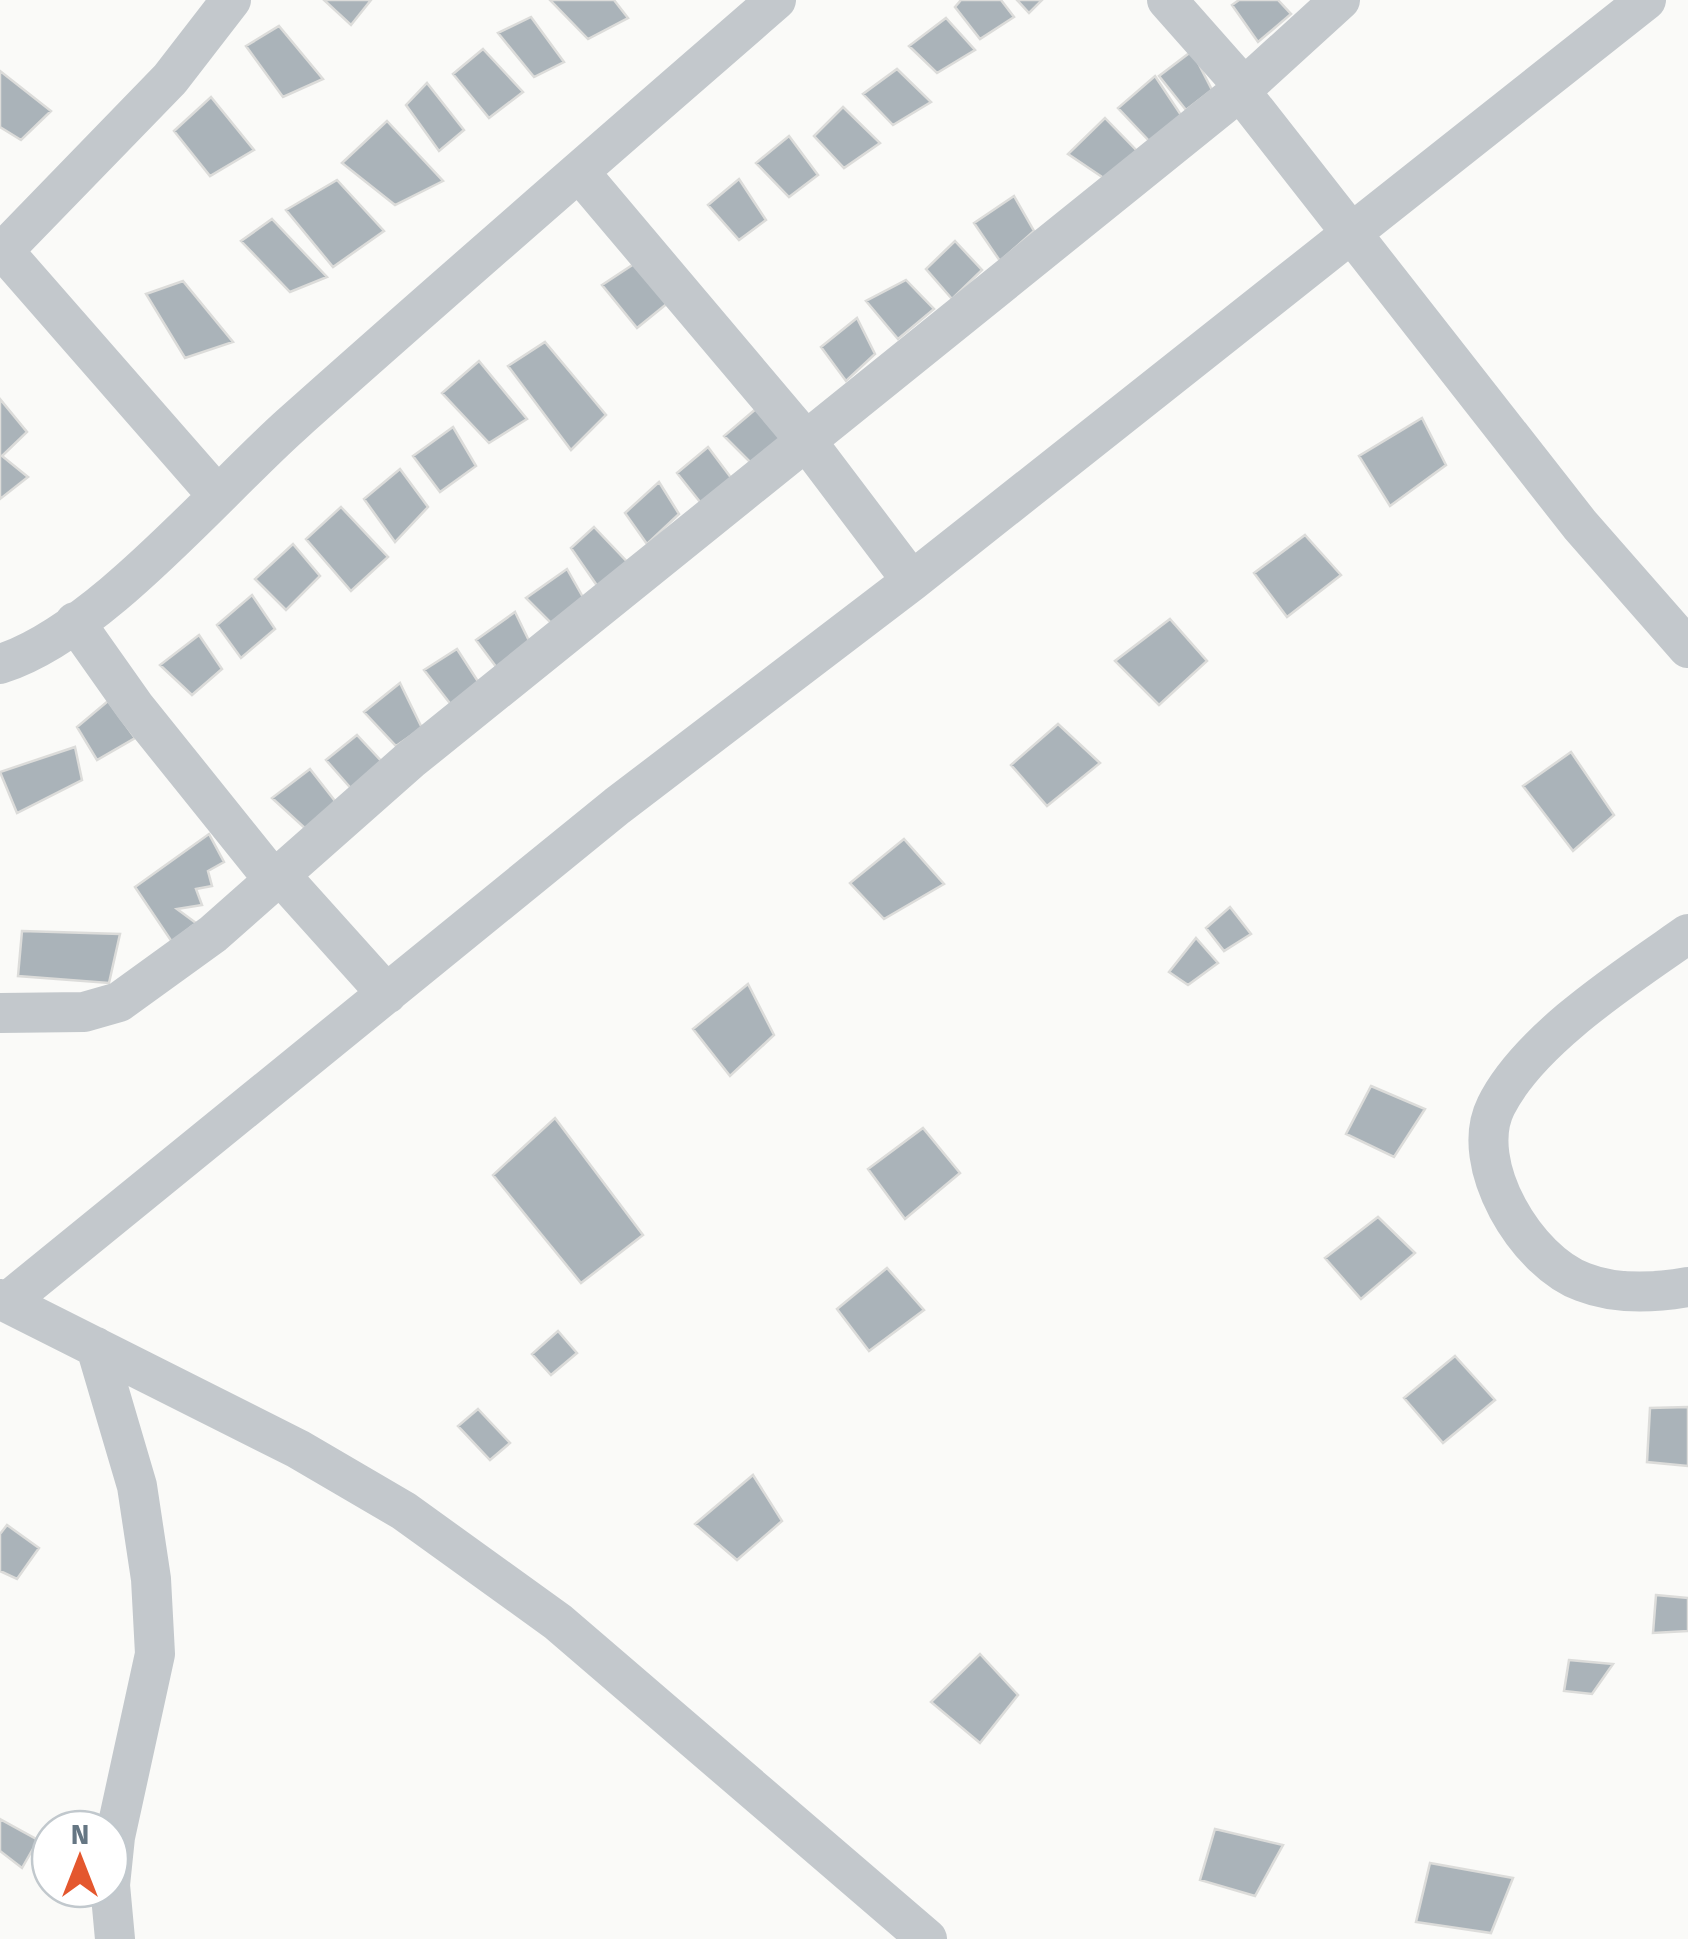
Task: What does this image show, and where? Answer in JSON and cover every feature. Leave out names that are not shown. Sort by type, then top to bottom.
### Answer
[{"type":"street","points":[[218,496],[2,248],[170,79],[231,0]]},
{"type":"street","points":[[0,664],[76,622],[218,496],[287,428],[776,0]]},
{"type":"street","points":[[1167,0],[1242,89],[1580,525],[1688,648]]},
{"type":"street","points":[[0,1013],[84,1012],[119,1002],[213,934],[410,760],[807,442],[1006,275],[1242,89],[1340,0]]},
{"type":"street","points":[[927,1939],[558,1622],[404,1511],[298,1449],[4,1301],[618,806],[1354,234],[1646,0]]},
{"type":"street","points":[[578,172],[807,442],[912,580]]},
{"type":"street","points":[[76,622],[135,707],[277,877],[386,994]]},
{"type":"street","points":[[1688,934],[1598,997],[1535,1055],[1494,1108],[1489,1161],[1506,1208],[1544,1258],[1569,1274],[1582,1282],[1647,1294],[1688,1287]]},
{"type":"street","points":[[96,1347],[137,1486],[152,1579],[155,1654],[115,1836],[110,1884],[115,1939]]},
{"type":"building","points":[[324,0],[371,0],[351,25]]},
{"type":"building","points":[[550,0],[614,0],[628,18],[588,39]]},
{"type":"building","points":[[961,0],[1001,0],[1014,17],[980,39],[955,7]]},
{"type":"building","points":[[1017,0],[1042,0],[1029,13]]},
{"type":"building","points":[[1239,0],[1278,0],[1291,14],[1258,42],[1232,5]]},
{"type":"building","points":[[531,17],[564,62],[534,77],[498,33]]},
{"type":"building","points":[[946,18],[975,50],[937,73],[909,46]]},
{"type":"building","points":[[279,26],[323,79],[283,97],[246,46]]},
{"type":"building","points":[[483,49],[523,92],[489,118],[453,74]]},
{"type":"building","points":[[1192,51],[1212,90],[1186,110],[1159,76]]},
{"type":"building","points":[[897,69],[931,102],[893,125],[863,94]]},
{"type":"building","points":[[0,71],[51,111],[21,140],[0,127]]},
{"type":"building","points":[[1155,76],[1181,115],[1152,144],[1118,108]]},
{"type":"building","points":[[427,83],[464,130],[439,151],[406,105]]},
{"type":"building","points":[[211,97],[254,150],[210,176],[174,131]]},
{"type":"building","points":[[843,107],[880,143],[844,168],[814,136]]},
{"type":"building","points":[[1105,118],[1140,154],[1111,183],[1068,154]]},
{"type":"building","points":[[387,121],[443,181],[395,205],[342,163]]},
{"type":"building","points":[[789,136],[818,175],[789,197],[756,163]]},
{"type":"building","points":[[739,179],[766,220],[739,240],[708,205]]},
{"type":"building","points":[[337,180],[384,231],[333,267],[286,210]]},
{"type":"building","points":[[1014,196],[1034,231],[1000,261],[974,223]]},
{"type":"building","points":[[272,219],[327,277],[290,292],[241,241]]},
{"type":"building","points":[[955,241],[982,270],[952,299],[926,269]]},
{"type":"building","points":[[640,260],[669,302],[637,328],[602,285]]},
{"type":"building","points":[[906,280],[934,309],[898,339],[866,301]]},
{"type":"building","points":[[183,281],[233,342],[185,358],[146,294]]},
{"type":"building","points":[[857,318],[875,354],[846,381],[821,347]]},
{"type":"building","points":[[545,342],[606,415],[571,450],[508,366]]},
{"type":"building","points":[[479,361],[527,419],[489,443],[442,393]]},
{"type":"building","points":[[0,399],[27,432],[2,456],[28,477],[0,499]]},
{"type":"building","points":[[764,402],[785,439],[754,466],[724,436]]},
{"type":"building","points":[[1422,418],[1446,465],[1390,506],[1359,456]]},
{"type":"building","points":[[453,427],[476,466],[440,492],[413,456]]},
{"type":"building","points":[[708,447],[735,483],[704,507],[677,473]]},
{"type":"building","points":[[400,469],[428,507],[395,542],[364,499]]},
{"type":"building","points":[[659,482],[679,514],[647,544],[625,513]]},
{"type":"building","points":[[341,507],[388,557],[351,591],[306,539]]},
{"type":"building","points":[[594,527],[633,568],[598,587],[571,548]]},
{"type":"building","points":[[1305,535],[1341,575],[1287,617],[1254,573]]},
{"type":"building","points":[[293,544],[320,576],[286,610],[255,579]]},
{"type":"building","points":[[567,569],[584,599],[556,628],[526,598]]},
{"type":"building","points":[[252,595],[275,629],[241,658],[217,625]]},
{"type":"building","points":[[515,612],[533,649],[500,672],[476,640]]},
{"type":"building","points":[[1170,619],[1207,661],[1159,705],[1115,661]]},
{"type":"building","points":[[199,635],[222,669],[192,695],[160,665]]},
{"type":"building","points":[[457,649],[479,683],[452,706],[424,670]]},
{"type":"building","points":[[400,683],[422,728],[396,746],[364,712]]},
{"type":"building","points":[[108,701],[135,738],[97,760],[77,727]]},
{"type":"building","points":[[1058,724],[1100,763],[1047,806],[1011,765]]},
{"type":"building","points":[[357,735],[385,765],[355,793],[326,760]]},
{"type":"building","points":[[75,747],[82,780],[17,813],[0,772]]},
{"type":"building","points":[[1571,752],[1614,815],[1573,851],[1523,786]]},
{"type":"building","points":[[310,769],[335,801],[308,831],[272,798]]},
{"type":"building","points":[[209,834],[224,862],[208,871],[212,886],[196,889],[202,905],[177,909],[196,923],[172,942],[135,887]]},
{"type":"building","points":[[904,839],[944,884],[884,919],[850,883]]},
{"type":"building","points":[[1230,907],[1251,934],[1224,951],[1206,928]]},
{"type":"building","points":[[22,931],[120,934],[109,983],[18,976]]},
{"type":"building","points":[[1196,938],[1218,963],[1188,985],[1169,972]]},
{"type":"building","points":[[748,984],[774,1035],[730,1076],[693,1029]]},
{"type":"building","points":[[1371,1086],[1425,1109],[1394,1157],[1346,1134]]},
{"type":"building","points":[[555,1118],[643,1235],[581,1283],[493,1175]]},
{"type":"building","points":[[923,1128],[960,1173],[905,1219],[868,1169]]},
{"type":"building","points":[[1378,1217],[1415,1253],[1361,1299],[1325,1258]]},
{"type":"building","points":[[887,1268],[924,1310],[869,1351],[837,1309]]},
{"type":"building","points":[[558,1331],[577,1353],[551,1375],[532,1354]]},
{"type":"building","points":[[1455,1356],[1495,1400],[1443,1443],[1404,1398]]},
{"type":"building","points":[[1688,1407],[1688,1466],[1647,1462],[1650,1408]]},
{"type":"building","points":[[478,1409],[510,1443],[490,1460],[458,1426]]},
{"type":"building","points":[[753,1475],[782,1521],[737,1560],[695,1524]]},
{"type":"building","points":[[7,1525],[39,1548],[17,1579],[0,1571],[0,1534]]},
{"type":"building","points":[[1656,1595],[1688,1598],[1688,1631],[1653,1633]]},
{"type":"building","points":[[980,1654],[1018,1695],[980,1743],[931,1702]]},
{"type":"building","points":[[1569,1660],[1613,1664],[1592,1694],[1564,1691]]},
{"type":"building","points":[[0,1819],[30,1836],[30,1854],[22,1868],[0,1851]]},
{"type":"building","points":[[1215,1829],[1283,1845],[1255,1896],[1200,1880]]},
{"type":"building","points":[[1430,1863],[1513,1878],[1491,1933],[1416,1922]]}]
